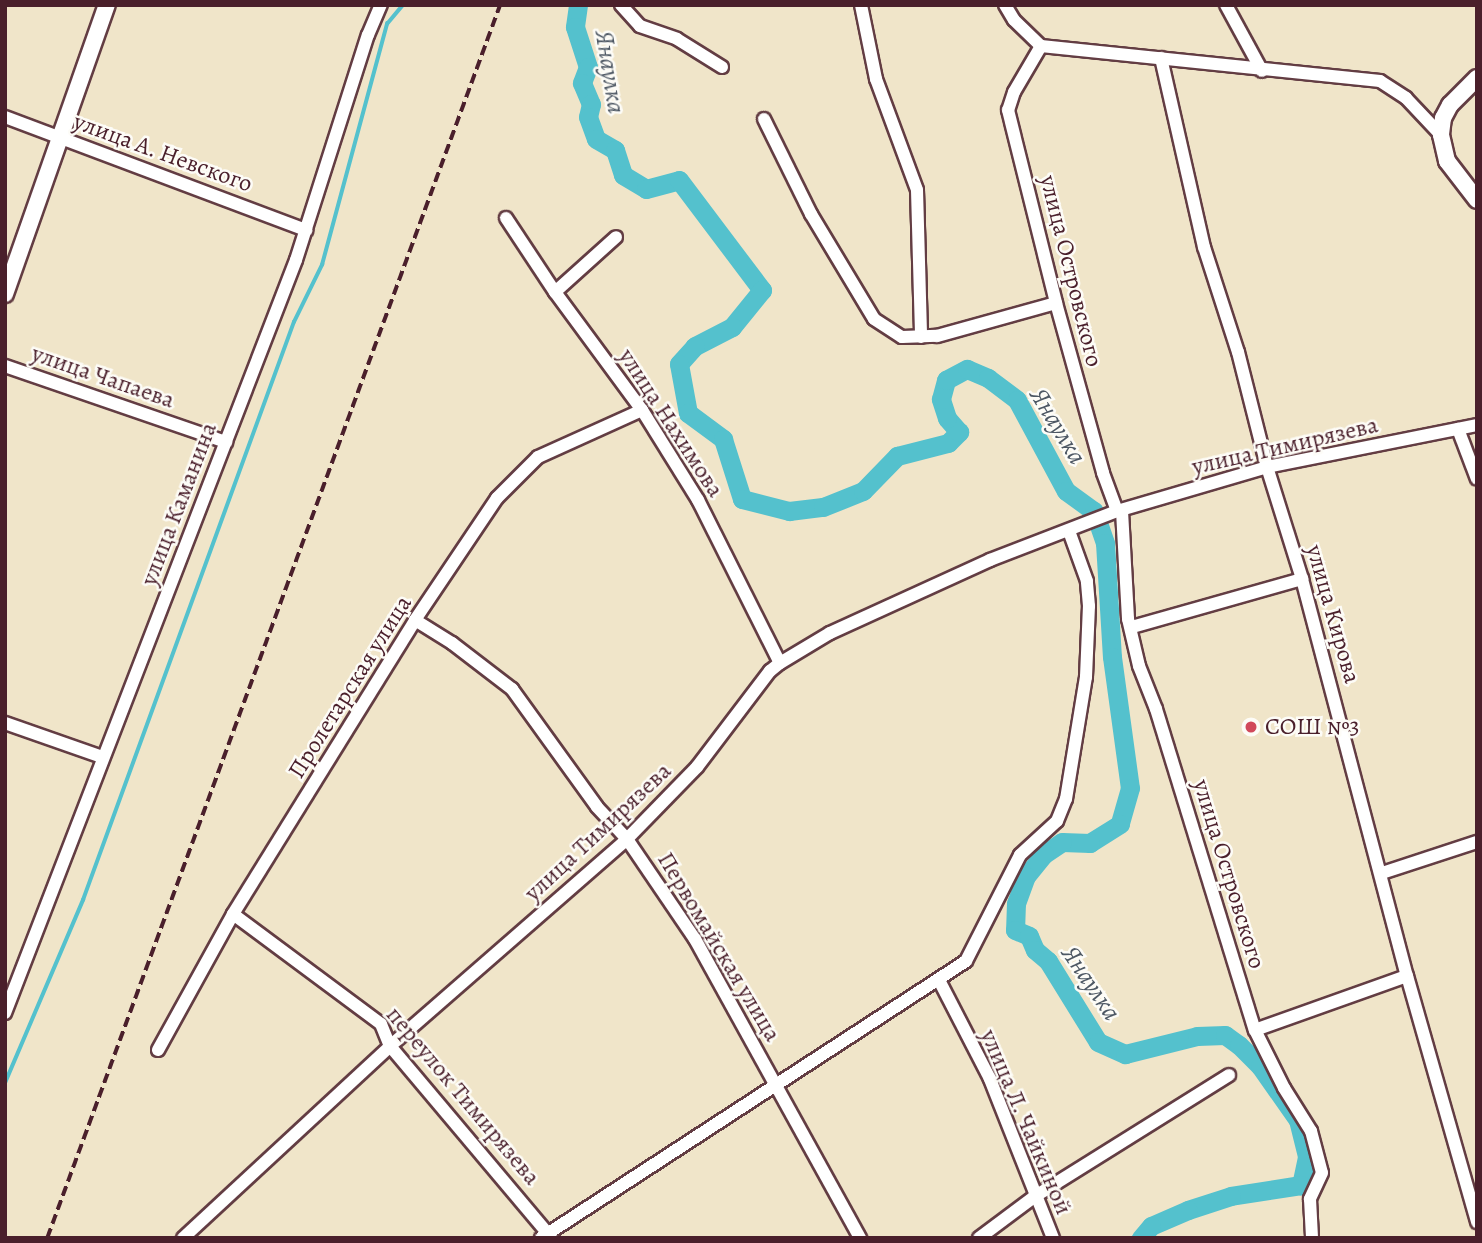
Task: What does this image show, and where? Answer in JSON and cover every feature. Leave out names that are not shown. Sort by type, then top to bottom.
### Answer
[{"type":"street","points":[[5,294],[107,5]]},
{"type":"street","name":"улица Каманина","points":[[5,1013],[306,230],[368,35],[381,5]]},
{"type":"street","points":[[621,5],[640,26],[677,38],[722,67]]},
{"type":"street","points":[[861,5],[876,79],[917,190],[920,337]]},
{"type":"street","points":[[1005,5],[1014,20],[1041,46],[1262,71],[1330,74],[1380,81],[1406,98],[1441,135]]},
{"type":"street","points":[[1226,5],[1262,71]]},
{"type":"street","name":"улица Островского","points":[[1041,46],[1018,82],[1008,110],[1056,303],[1115,513],[1128,619],[1139,666],[1156,709],[1255,1030],[1284,1088],[1311,1131],[1322,1173],[1310,1199],[1312,1238]]},
{"type":"street","name":"улица Кирова","points":[[1161,58],[1204,247],[1238,352],[1267,467],[1302,579],[1407,976],[1477,1222]]},
{"type":"street","points":[[1477,79],[1450,105],[1443,118],[1441,135],[1447,161],[1477,200]]},
{"type":"street","name":"улица А. Невского","points":[[5,117],[306,230]]},
{"type":"street","points":[[764,119],[811,214],[874,319],[902,337],[937,336],[1056,303]]},
{"type":"street","name":"улица Нахимова","points":[[506,218],[555,292],[642,410],[698,500],[780,663]]},
{"type":"street","points":[[555,292],[616,237]]},
{"type":"street","name":"улица Чапаева","points":[[5,366],[226,442]]},
{"type":"street","name":"Пролетарская улица","points":[[159,1050],[233,914],[415,620],[497,498],[538,457],[642,410]]},
{"type":"street","name":"улица Тимирязева","points":[[183,1238],[390,1046],[626,839],[697,767],[770,671],[780,663],[830,633],[989,560],[1115,513],[1267,467],[1477,425]]},
{"type":"street","points":[[1458,429],[1477,479]]},
{"type":"street","points":[[547,1236],[776,1083],[939,981],[966,961],[1020,855],[1057,821],[1066,799],[1086,677],[1089,606],[1087,581],[1074,529]]},
{"type":"street","points":[[1132,627],[1302,579]]},
{"type":"street","name":"Первомайская улица","points":[[415,620],[452,643],[512,690],[597,807],[626,839],[695,939],[860,1238]]},
{"type":"street","points":[[5,723],[102,757]]},
{"type":"street","points":[[1381,873],[1477,842]]},
{"type":"street","name":"переулок Тимирязева","points":[[233,914],[381,1024],[390,1046],[547,1236]]},
{"type":"street","points":[[1255,1030],[1407,976]]},
{"type":"street","name":"улица Л. Чайкиной","points":[[939,981],[990,1079],[1034,1196],[1053,1238]]},
{"type":"street","points":[[979,1238],[1034,1196],[1229,1075]]},
{"type":"waterway","points":[[5,1083],[83,900],[294,322],[322,265],[387,24],[403,5]]},
{"type":"waterway","name":"Янаулка","points":[[578,5],[575,27],[588,67],[582,83],[591,104],[588,117],[596,139],[615,150],[623,175],[646,189],[679,180],[762,290],[732,327],[695,346],[679,364],[688,413],[723,439],[742,499],[789,511],[823,507],[863,491],[897,456],[948,443],[959,432],[947,418],[941,399],[946,380],[967,369],[988,378],[1017,400],[1066,491],[1094,511],[1105,543],[1112,657],[1130,788],[1120,824],[1090,843],[1062,842],[1044,854],[1026,876],[1016,903],[1015,930],[1029,936],[1035,950],[1048,961],[1098,1042],[1125,1054],[1197,1036],[1225,1035],[1239,1045],[1260,1066],[1298,1120],[1307,1157],[1301,1185],[1231,1196],[1188,1210],[1151,1226],[1141,1238]]},
{"type":"railway","points":[[47,1238],[500,5]]},
{"type":"place","name":"СОШ №3","points":[[1251,727]]}]
